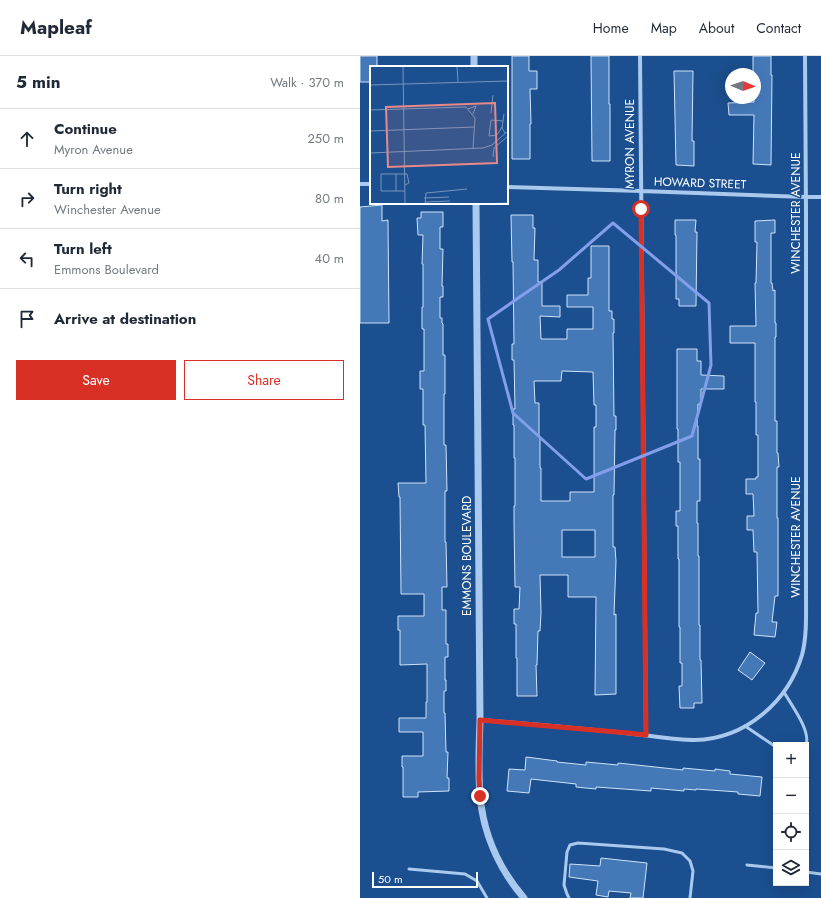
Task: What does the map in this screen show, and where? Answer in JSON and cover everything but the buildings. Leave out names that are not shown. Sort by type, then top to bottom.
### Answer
[{"type":"street","name":"MYRON AVENUE","points":[[640,56],[646,735]]},
{"type":"street","name":"WINCHESTER AVENUE","points":[[480,720],[620,732],[678,739],[696,740],[714,738],[745,726],[770,708],[784,692],[796,671],[805,640],[806,594],[805,56]]},
{"type":"street","name":"HOWARD STREET","points":[[508,187],[821,197]]},
{"type":"street","name":"EMMONS BOULEVARD","points":[[476,204],[480,796],[484,823],[493,849],[502,868],[524,898]]},
{"type":"lane","points":[[784,692],[805,730],[807,742]]},
{"type":"lane","points":[[745,726],[773,745]]},
{"type":"lane","points":[[569,898],[564,885],[567,852],[570,845],[578,843],[664,849],[682,853],[690,861],[693,871],[690,898]]},
{"type":"lane","points":[[747,864],[773,868]]},
{"type":"lane","points":[[409,869],[464,874],[477,881],[487,898]]},
{"type":"lane","points":[[809,872],[821,874]]},
{"type":"highlighted area","points":[[613,223],[709,303],[711,365],[692,436],[586,479],[513,413],[488,319],[559,270]]},
{"type":"route","points":[[480,796],[480,720],[646,735],[641,209]]}]
